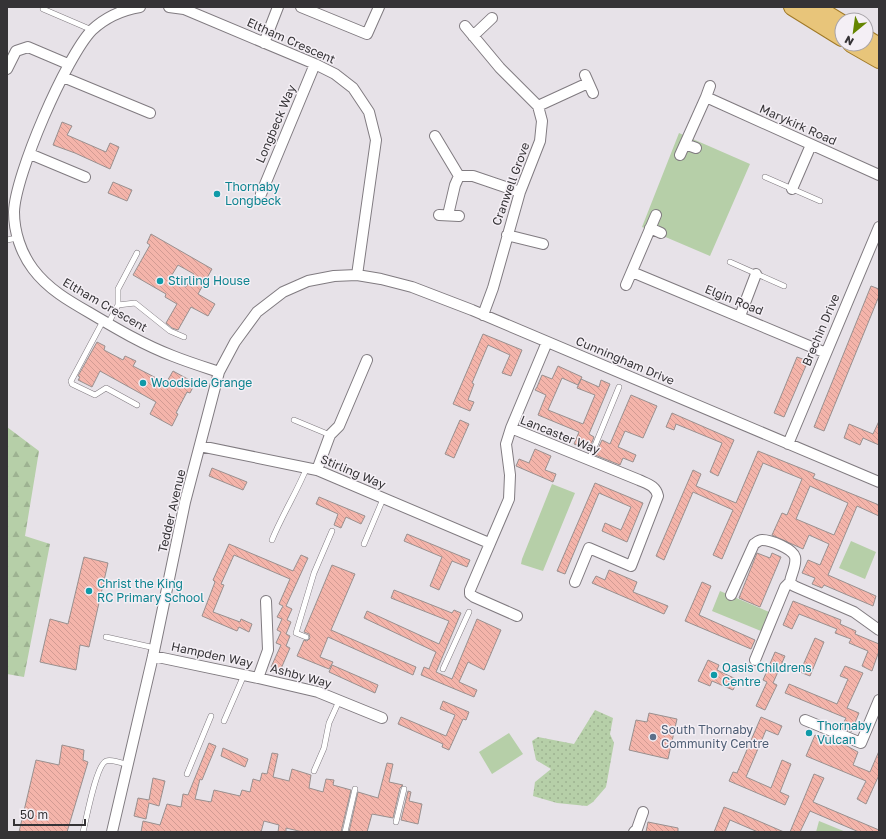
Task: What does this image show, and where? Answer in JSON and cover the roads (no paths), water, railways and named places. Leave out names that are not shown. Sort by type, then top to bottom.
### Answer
[{"type":"main road","points":[[792,7],[834,33]]},
{"type":"main road","points":[[816,7],[834,18]]},
{"type":"main road","points":[[865,52],[879,60]]},
{"type":"street","name":"Eltham Crescent","points":[[140,7],[127,9],[106,18],[92,30],[68,64],[18,186],[12,239],[32,269],[53,291],[106,322],[173,356],[219,372]]},
{"type":"street","name":"Eltham Crescent","points":[[168,7],[184,8],[335,74],[352,88],[369,112],[376,140],[357,275]]},
{"type":"street","points":[[264,43],[278,7]]},
{"type":"street","points":[[301,7],[367,34],[379,7]]},
{"type":"street","points":[[473,36],[492,18]]},
{"type":"street","points":[[465,26],[500,68],[538,106],[586,79],[593,93]]},
{"type":"street","points":[[7,70],[16,51],[28,47],[68,64]]},
{"type":"street","name":"Longbeck Way","points":[[261,194],[315,64]]},
{"type":"street","points":[[63,77],[150,113]]},
{"type":"street","points":[[680,155],[710,86]]},
{"type":"street","name":"Marykirk Road","points":[[706,98],[879,176]]},
{"type":"street","name":"Cranwell Grove","points":[[483,315],[493,288],[520,192],[540,141],[542,121],[538,106]]},
{"type":"street","points":[[435,136],[459,176]]},
{"type":"street","points":[[685,144],[696,148]]},
{"type":"street","points":[[792,189],[811,145]]},
{"type":"street","points":[[30,154],[85,177]]},
{"type":"street","points":[[459,176],[473,176],[520,192]]},
{"type":"street","points":[[449,215],[455,185],[459,176]]},
{"type":"street","points":[[626,285],[656,215]]},
{"type":"street","name":"Brechin Drive","points":[[788,444],[879,227]]},
{"type":"street","points":[[650,228],[661,233]]},
{"type":"street","points":[[507,235],[543,244]]},
{"type":"street","name":"Elgin Road","points":[[632,272],[826,353]]},
{"type":"street","points":[[740,316],[756,274]]},
{"type":"street","name":"Cunningham Drive","points":[[357,275],[412,287],[483,315],[879,482]]},
{"type":"street","name":"Tedder Avenue","points":[[112,832],[154,652],[185,502],[219,372],[235,342],[257,312],[283,292],[308,281],[334,276],[357,275]]},
{"type":"street","points":[[510,428],[547,342]]},
{"type":"street","points":[[317,470],[330,436],[339,426],[367,360]]},
{"type":"street","name":"Lancaster Way","points":[[517,616],[470,594],[470,590],[488,543],[509,499],[510,475],[506,444],[510,428],[654,487],[658,496],[631,566],[590,548],[575,582]]},
{"type":"street","name":"Stirling Way","points":[[200,446],[317,470],[488,543]]},
{"type":"street","points":[[731,595],[748,553],[754,544],[761,540],[768,541],[791,551],[795,556],[796,562],[790,582],[785,587],[755,660]]},
{"type":"street","points":[[790,582],[794,586],[854,612],[879,630]]},
{"type":"street","name":"Hampden Way","points":[[154,652],[258,678],[268,650],[266,601]]},
{"type":"street","name":"Ashby Way","points":[[258,678],[318,692],[382,718]]},
{"type":"street","points":[[805,720],[861,743],[879,700]]},
{"type":"street","points":[[634,832],[637,829],[643,812]]},
{"type":"lane","points":[[42,9],[92,30]]},
{"type":"lane","points":[[765,177],[820,201]]},
{"type":"lane","points":[[137,253],[118,289],[118,305],[106,322],[71,381],[72,384],[95,396],[106,388],[137,405]]},
{"type":"lane","points":[[730,262],[784,286]]},
{"type":"lane","points":[[118,305],[135,303],[170,332],[184,337]]},
{"type":"lane","points":[[588,461],[619,387]]},
{"type":"lane","points":[[294,420],[330,436]]},
{"type":"lane","points":[[272,540],[280,521],[297,492],[307,468]]},
{"type":"lane","points":[[364,544],[383,499]]},
{"type":"lane","points":[[306,637],[296,633],[314,573],[332,531]]},
{"type":"lane","points":[[443,669],[469,612]]},
{"type":"lane","points":[[106,637],[154,652]]},
{"type":"lane","points":[[224,721],[244,675]]},
{"type":"lane","points":[[314,771],[324,748],[329,723],[339,701]]},
{"type":"lane","points":[[187,774],[211,716]]},
{"type":"lane","points":[[83,832],[94,788],[102,764],[111,761],[128,765]]},
{"type":"lane","points":[[345,832],[355,789]]},
{"type":"lane","points":[[396,822],[404,789]]},
{"type":"place","name":"Thornaby Longbeck","points":[[217,194]]},
{"type":"place","name":"Stirling House","points":[[160,281]]},
{"type":"place","name":"Woodside Grange","points":[[143,383]]},
{"type":"place","name":"Christ the King RC Primary School","points":[[89,591]]},
{"type":"place","name":"Oasis Childrens Centre","points":[[714,675]]},
{"type":"place","name":"Thornaby Vulcan","points":[[809,733]]},
{"type":"place","name":"South Thornaby Community Centre","points":[[653,737]]}]
